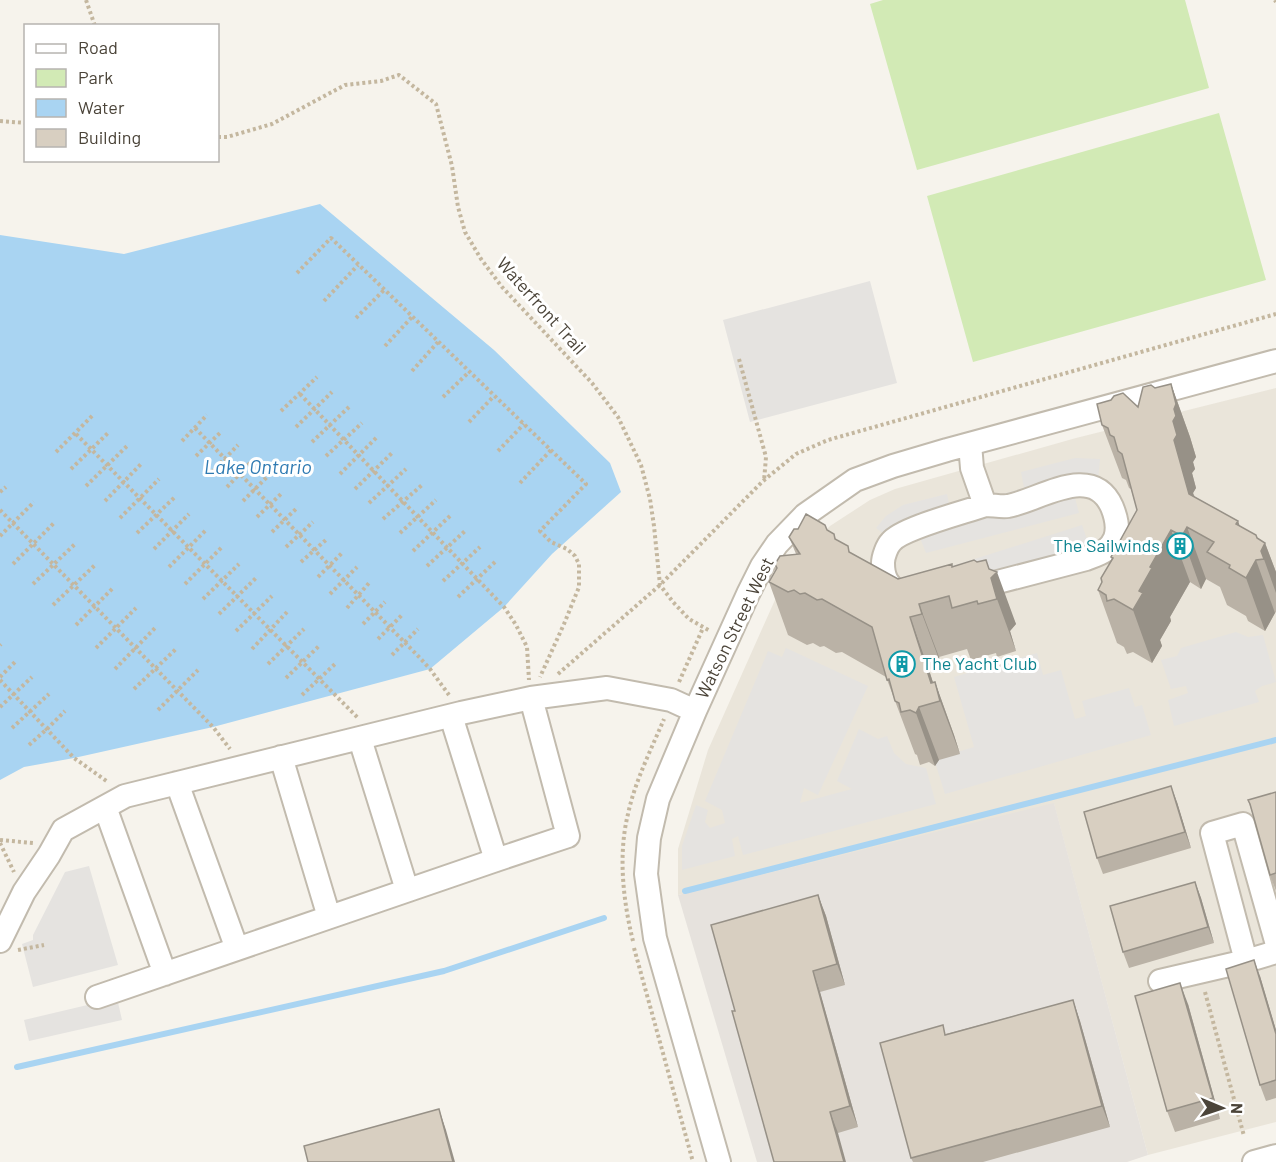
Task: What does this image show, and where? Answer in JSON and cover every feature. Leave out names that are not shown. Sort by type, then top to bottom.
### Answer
[{"type":"street","name":"Watson Street West","points":[[719,1162],[655,939],[646,874],[649,838],[658,800],[695,711],[735,620],[762,566],[777,544],[805,515],[855,480],[892,466],[1276,361]]},
{"type":"street","points":[[970,444],[972,468],[985,505]]},
{"type":"street","points":[[919,602],[903,597],[888,585],[883,574],[883,560],[890,542],[903,533],[985,505],[1007,506],[1071,485],[1099,490],[1109,501],[1117,520],[1115,537],[1104,552],[1086,559],[952,594]]},
{"type":"street","points":[[6,947],[24,892],[63,830],[125,796],[456,714],[531,698],[607,688],[671,700],[695,711]]},
{"type":"street","points":[[97,998],[568,836],[531,698]]},
{"type":"street","points":[[456,714],[496,860]]},
{"type":"street","points":[[367,737],[407,890]]},
{"type":"street","points":[[280,758],[329,917]]},
{"type":"street","points":[[177,783],[237,949]]},
{"type":"street","points":[[105,807],[165,974]]},
{"type":"street","points":[[1246,961],[1212,833],[1243,824],[1276,941]]},
{"type":"street","points":[[1160,981],[1276,952]]},
{"type":"street","points":[[1254,1162],[1276,1156]]},
{"type":"path","points":[[87,0],[94,24]]},
{"type":"path","name":"Waterfront Trail","points":[[219,137],[227,137],[272,123],[345,85],[381,81],[399,75],[436,104],[452,166],[458,207],[465,232],[502,287],[592,383],[618,417],[641,465],[650,499],[660,585]]},
{"type":"path","points":[[0,121],[24,123]]},
{"type":"path","points":[[297,273],[331,238],[586,484],[540,531],[551,542],[567,549],[575,556],[579,564],[579,586],[531,698]]},
{"type":"path","points":[[324,301],[358,265]]},
{"type":"path","points":[[356,318],[384,290]]},
{"type":"path","points":[[558,675],[660,585],[764,481],[795,454],[828,440],[1276,314]]},
{"type":"path","points":[[385,346],[412,317]]},
{"type":"path","points":[[412,371],[438,342]]},
{"type":"path","points":[[739,359],[766,457],[764,481]]},
{"type":"path","points":[[443,398],[470,372]]},
{"type":"path","points":[[281,411],[317,377]]},
{"type":"path","points":[[296,427],[332,392]]},
{"type":"path","points":[[300,394],[504,607],[516,625],[526,647],[531,698]]},
{"type":"path","points":[[469,422],[494,396]]},
{"type":"path","points":[[312,442],[349,407]]},
{"type":"path","points":[[56,452],[93,415]]},
{"type":"path","points":[[182,441],[207,416]]},
{"type":"path","points":[[326,456],[362,423]]},
{"type":"path","points":[[498,451],[524,424]]},
{"type":"path","points":[[195,428],[430,669],[456,714]]},
{"type":"path","points":[[196,456],[222,431]]},
{"type":"path","points":[[71,469],[108,433]]},
{"type":"path","points":[[76,434],[319,678],[367,737]]},
{"type":"path","points":[[340,474],[378,437]]},
{"type":"path","points":[[212,472],[238,445]]},
{"type":"path","points":[[86,486],[127,446]]},
{"type":"path","points":[[520,483],[551,450]]},
{"type":"path","points":[[355,489],[392,453]]},
{"type":"path","points":[[227,487],[253,460]]},
{"type":"path","points":[[105,501],[142,463]]},
{"type":"path","points":[[369,503],[406,469]]},
{"type":"path","points":[[243,501],[268,476]]},
{"type":"path","points":[[120,518],[159,479]]},
{"type":"path","points":[[383,519],[422,484]]},
{"type":"path","points":[[0,492],[6,487]]},
{"type":"path","points":[[257,517],[283,492]]},
{"type":"path","points":[[136,533],[176,496]]},
{"type":"path","points":[[400,533],[435,500]]},
{"type":"path","points":[[0,536],[34,502]]},
{"type":"path","points":[[272,532],[298,507]]},
{"type":"path","points":[[0,510],[213,727],[243,766]]},
{"type":"path","points":[[154,549],[189,514]]},
{"type":"path","points":[[413,551],[451,515]]},
{"type":"path","points":[[286,547],[313,522]]},
{"type":"path","points":[[13,564],[54,523]]},
{"type":"path","points":[[169,567],[207,529]]},
{"type":"path","points":[[427,566],[465,531]]},
{"type":"path","points":[[301,562],[327,539]]},
{"type":"path","points":[[33,584],[75,544]]},
{"type":"path","points":[[185,584],[224,546]]},
{"type":"path","points":[[443,581],[480,547]]},
{"type":"path","points":[[318,577],[343,552]]},
{"type":"path","points":[[458,597],[496,561]]},
{"type":"path","points":[[202,599],[239,564]]},
{"type":"path","points":[[53,604],[95,565]]},
{"type":"path","points":[[330,594],[357,567]]},
{"type":"path","points":[[219,614],[256,578]]},
{"type":"path","points":[[347,608],[369,584]]},
{"type":"path","points":[[660,585],[673,602],[703,628]]},
{"type":"path","points":[[76,625],[114,587]]},
{"type":"path","points":[[236,631],[272,596]]},
{"type":"path","points":[[363,624],[385,602]]},
{"type":"path","points":[[96,648],[136,608]]},
{"type":"path","points":[[252,649],[287,612]]},
{"type":"path","points":[[378,639],[403,614]]},
{"type":"path","points":[[115,669],[156,627]]},
{"type":"path","points":[[268,664],[304,629]]},
{"type":"path","points":[[392,655],[418,629]]},
{"type":"path","points":[[286,678],[320,645]]},
{"type":"path","points":[[134,689],[177,648]]},
{"type":"path","points":[[16,661],[0,678],[74,758],[125,796]]},
{"type":"path","points":[[302,694],[335,664]]},
{"type":"path","points":[[158,710],[198,670]]},
{"type":"path","points":[[0,707],[32,677]]},
{"type":"path","points":[[12,728],[49,694]]},
{"type":"path","points":[[29,745],[65,711]]},
{"type":"path","points":[[0,843],[24,892]]},
{"type":"path","points":[[6,947],[44,945]]},
{"type":"path","points":[[1200,972],[1244,1136]]},
{"type":"shaded area","points":[[870,281],[897,383],[750,422],[723,320]]},
{"type":"shaded area","points":[[1276,388],[1276,1122],[1148,1155],[1054,804],[678,895],[678,849],[708,750],[779,591],[800,554],[830,526],[870,500],[895,489],[1076,438]]},
{"type":"shaded area","points":[[1075,458],[1100,459],[1097,491],[1075,498],[1079,513],[926,553],[920,538],[901,547],[876,528],[886,516],[903,505],[947,494],[950,509],[1024,488],[1021,472]]},
{"type":"shaded area","points":[[1082,525],[1089,545],[930,594],[924,575]]},
{"type":"shaded area","points":[[1236,632],[1248,637],[1263,635],[1276,682],[1262,686],[1255,691],[1259,702],[1174,726],[1168,700],[1188,693],[1186,686],[1171,689],[1161,660],[1177,656],[1181,648]]},
{"type":"shaded area","points":[[786,648],[868,686],[818,795],[804,788],[800,803],[852,789],[837,781],[859,729],[878,739],[887,736],[894,753],[906,764],[926,768],[936,804],[743,855],[738,836],[732,839],[735,856],[682,870],[682,846],[696,805],[708,810],[705,822],[710,828],[725,823],[722,810],[705,801],[768,651],[782,657]]},
{"type":"shaded area","points":[[1037,653],[1043,675],[1061,670],[1075,719],[1086,716],[1082,701],[1129,688],[1135,707],[1142,705],[1151,735],[945,794],[934,759],[974,747],[954,677]]},
{"type":"shaded area","points":[[1054,803],[1148,1155],[1127,1162],[757,1162],[678,895]]},
{"type":"shaded area","points":[[89,866],[118,965],[33,987],[22,944],[33,940],[33,935],[65,872]]},
{"type":"shaded area","points":[[117,998],[122,1020],[29,1041],[24,1020]]},
{"type":"green space","points":[[883,0],[1185,0],[1209,88],[917,170],[870,4]]},
{"type":"green space","points":[[1219,113],[1266,280],[973,362],[927,196]]},
{"type":"water","name":"Lake Ontario","points":[[320,204],[494,350],[610,463],[621,492],[552,554],[504,607],[430,669],[213,727],[24,767],[0,780],[0,235],[124,254]]},
{"type":"building","points":[[1171,384],[1176,404],[1174,409],[1176,416],[1173,421],[1177,435],[1174,440],[1189,494],[1238,521],[1236,524],[1256,535],[1265,543],[1261,551],[1264,559],[1256,560],[1246,578],[1229,568],[1230,565],[1207,552],[1214,542],[1187,527],[1182,536],[1171,530],[1150,567],[1152,568],[1139,591],[1143,593],[1133,610],[1114,599],[1107,601],[1106,595],[1098,590],[1102,582],[1101,578],[1113,558],[1111,557],[1137,510],[1122,454],[1118,451],[1114,437],[1110,435],[1108,428],[1102,425],[1097,404],[1123,393],[1138,407],[1143,387],[1151,385],[1155,388]]},
{"type":"building","points":[[806,514],[825,525],[827,530],[834,534],[835,539],[848,546],[849,552],[898,579],[974,560],[977,562],[986,560],[989,569],[997,572],[991,578],[997,599],[978,604],[977,601],[952,608],[949,596],[919,604],[922,614],[910,617],[931,683],[935,682],[940,701],[919,707],[916,713],[910,710],[901,712],[899,703],[895,701],[889,679],[887,680],[872,627],[822,599],[817,600],[794,590],[788,592],[769,582],[777,568],[775,564],[780,556],[800,554],[789,537],[794,529],[798,529]]},
{"type":"building","points":[[1171,786],[1185,832],[1097,858],[1084,812]]},
{"type":"building","points":[[1276,792],[1276,873],[1270,875],[1248,800]]},
{"type":"building","points":[[1195,882],[1208,927],[1123,952],[1110,906]]},
{"type":"building","points":[[818,895],[837,964],[813,971],[850,1106],[830,1112],[844,1162],[774,1162],[711,925]]},
{"type":"building","points":[[1254,960],[1276,1034],[1276,1080],[1260,1085],[1226,969]]},
{"type":"building","points":[[1180,983],[1213,1098],[1167,1111],[1135,996]]},
{"type":"building","points":[[1073,1000],[1102,1106],[911,1158],[880,1043],[943,1025],[945,1035]]},
{"type":"building","points":[[439,1109],[453,1162],[308,1162],[304,1146]]},
{"type":"waterway","points":[[685,891],[1276,740]]},
{"type":"waterway","points":[[17,1067],[444,971],[604,918]]},
{"type":"place","name":"The Sailwinds","points":[[1180,546]]},
{"type":"place","name":"The Yacht Club","points":[[902,664]]}]
